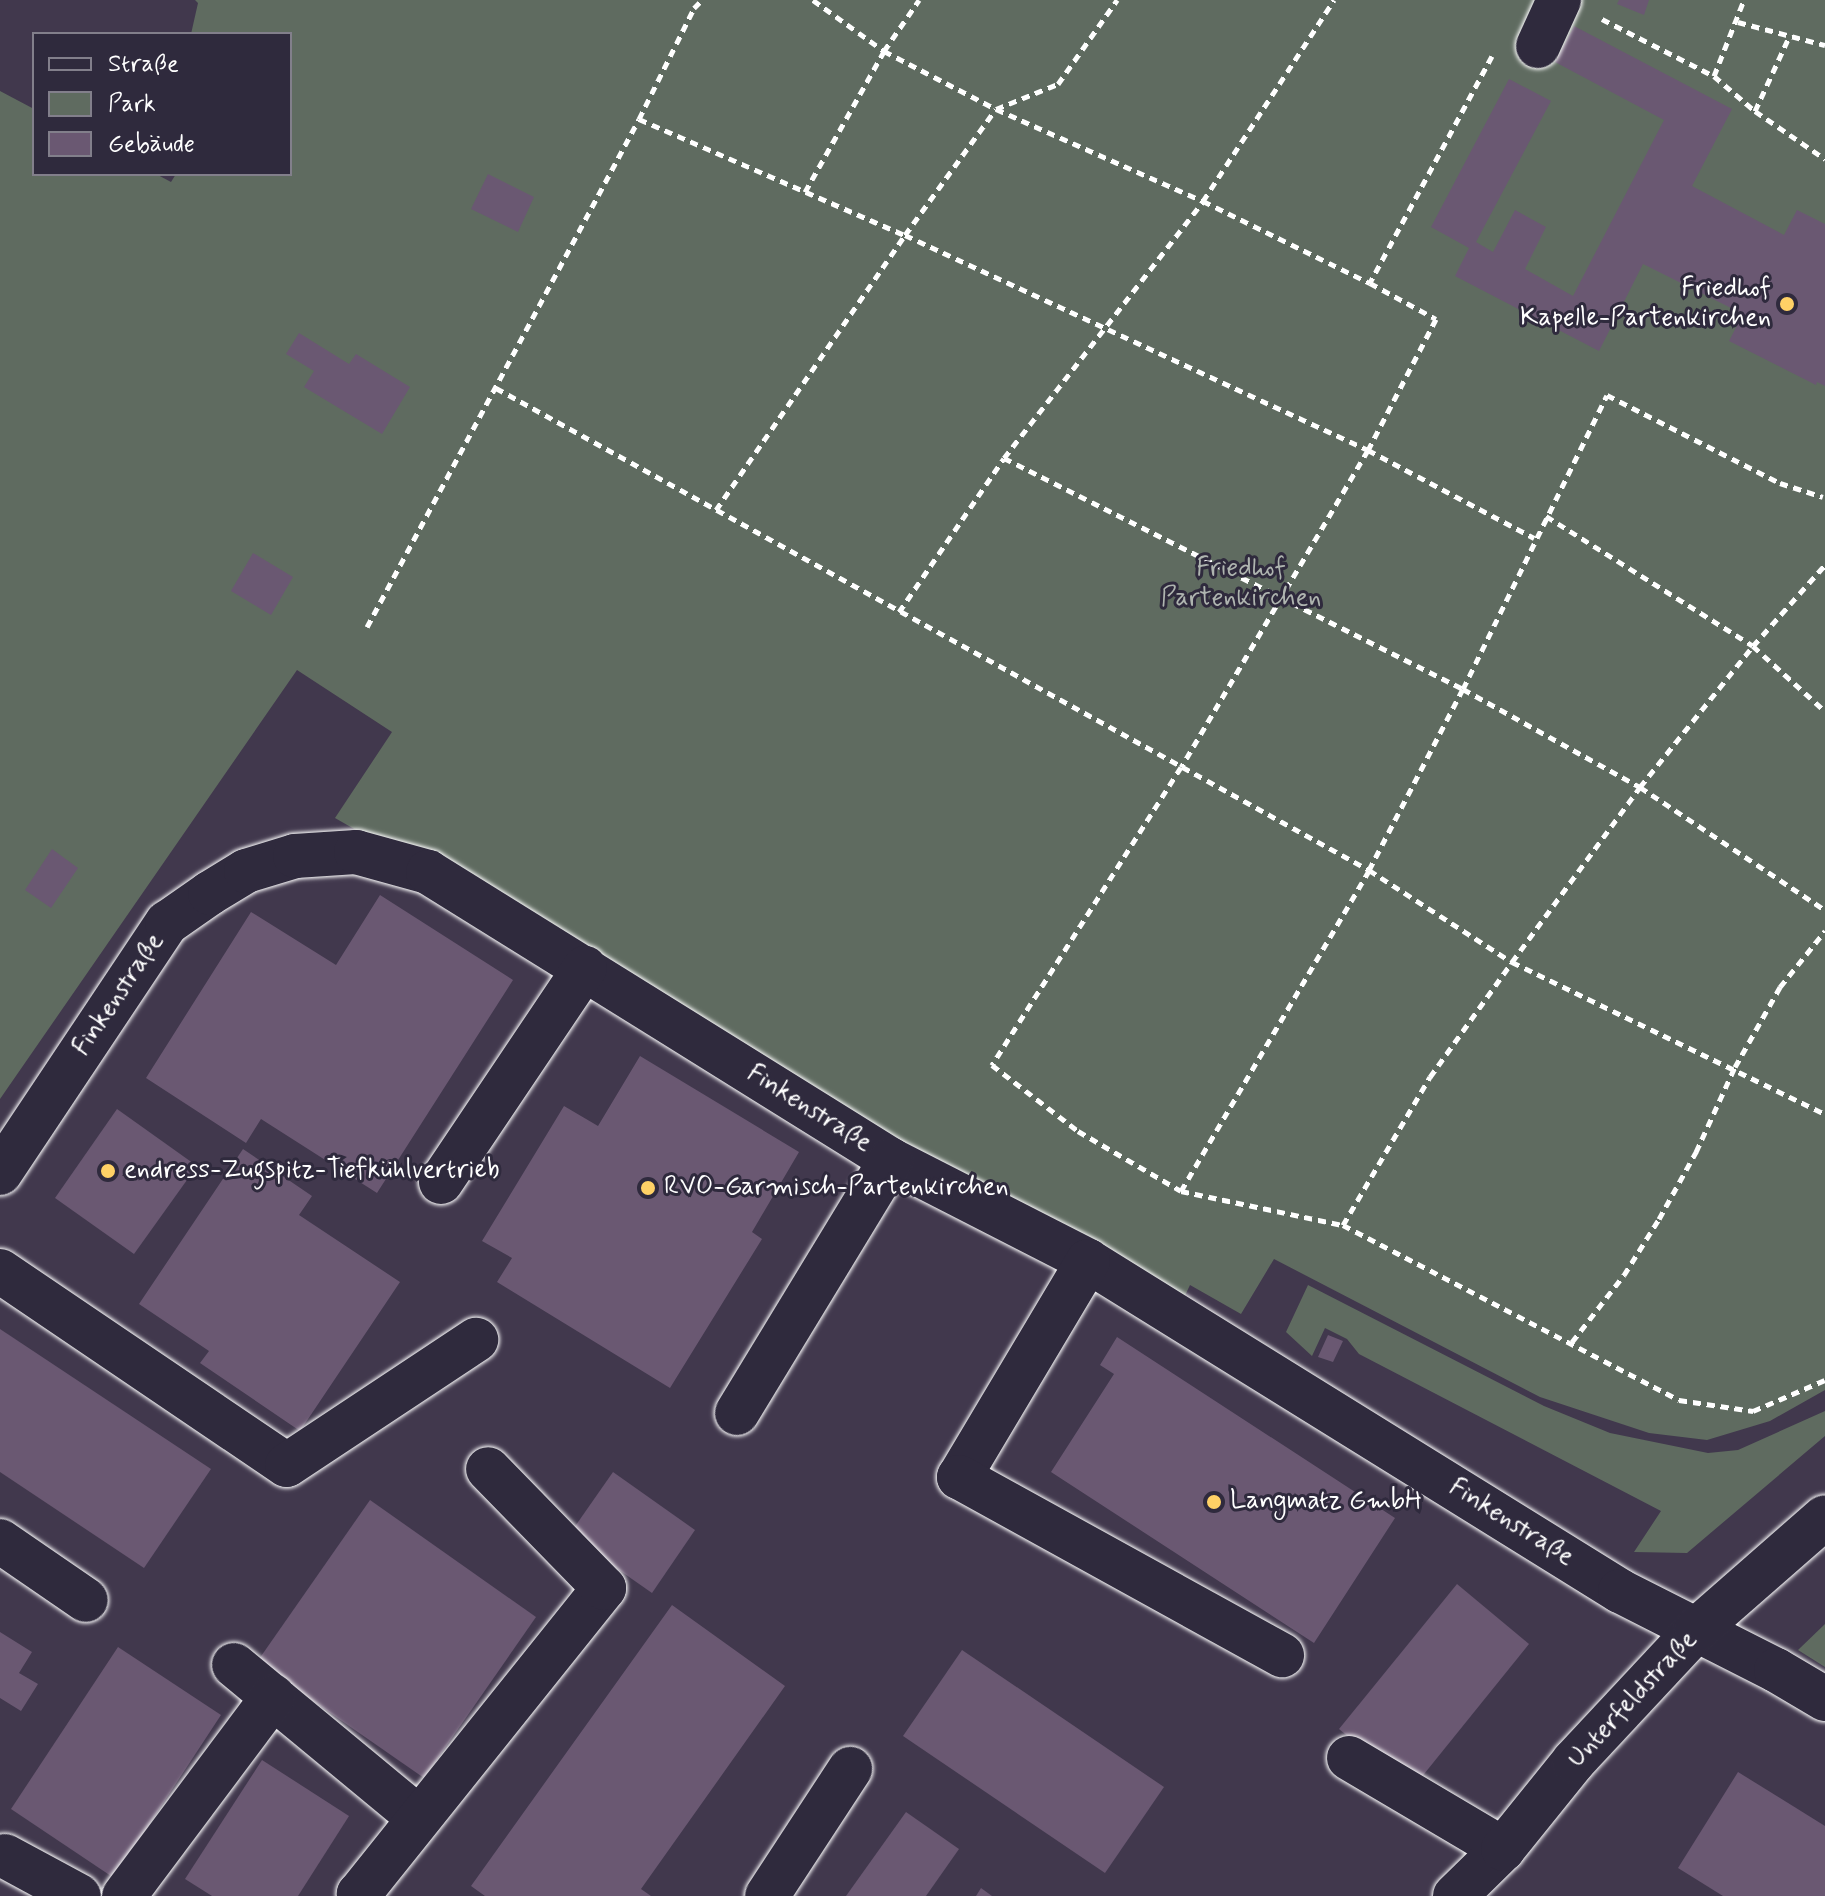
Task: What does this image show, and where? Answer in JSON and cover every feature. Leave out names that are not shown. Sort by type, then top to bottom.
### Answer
[{"type":"street","points":[[1538,46],[1576,7]]},
{"type":"street","name":"Finkenstraße","points":[[0,1173],[167,923],[246,871],[295,856],[356,852],[428,872],[891,1160],[1088,1261],[1620,1591],[1825,1699]]},
{"type":"street","points":[[441,1182],[585,968]]},
{"type":"street","points":[[737,1413],[891,1160]]},
{"type":"street","points":[[1088,1261],[959,1477],[1282,1655]]},
{"type":"street","points":[[0,1271],[287,1465],[476,1340]]},
{"type":"street","points":[[360,1895],[604,1588],[488,1469]]},
{"type":"street","name":"Unterfeldstraße","points":[[1455,1896],[1503,1849],[1574,1761],[1696,1630],[1825,1517]]},
{"type":"street","points":[[0,1541],[86,1600]]},
{"type":"street","points":[[234,1665],[419,1818]]},
{"type":"street","points":[[124,1896],[273,1697]]},
{"type":"street","points":[[1349,1758],[1503,1849]]},
{"type":"street","points":[[767,1896],[850,1769]]},
{"type":"street","points":[[5,1856],[79,1896]]},
{"type":"path","points":[[367,627],[639,119],[694,8],[702,0]]},
{"type":"path","points":[[813,0],[884,51],[996,109],[1203,201],[1436,319],[1368,450],[1181,767],[992,1065],[1078,1131],[1181,1191],[1343,1225],[1679,1400],[1753,1411],[1825,1380]]},
{"type":"path","points":[[805,192],[884,51],[919,0]]},
{"type":"path","points":[[716,510],[905,235],[996,109],[1058,84],[1117,0]]},
{"type":"path","points":[[899,612],[1004,458],[1203,201],[1334,0]]},
{"type":"path","points":[[1714,76],[1738,22],[1744,0]]},
{"type":"path","points":[[1576,7],[1714,76],[1755,111],[1825,159]]},
{"type":"path","points":[[1738,22],[1825,45]]},
{"type":"path","points":[[1755,111],[1790,35]]},
{"type":"path","points":[[1370,283],[1498,44],[1538,46]]},
{"type":"path","points":[[639,119],[905,235],[1368,450],[1534,538]]},
{"type":"path","points":[[496,388],[1369,870],[1512,962],[1735,1067],[1825,1114]]},
{"type":"path","points":[[1181,1191],[1369,870],[1463,689],[1534,538],[1607,395],[1780,483],[1824,496]]},
{"type":"path","points":[[1004,458],[1463,689],[1640,787],[1825,910]]},
{"type":"path","points":[[1546,516],[1753,646],[1825,711]]},
{"type":"path","points":[[1343,1225],[1430,1077],[1512,962],[1640,787],[1753,646],[1825,565]]},
{"type":"path","points":[[1572,1342],[1624,1275],[1659,1219],[1696,1152],[1735,1067],[1780,987],[1825,931]]},
{"type":"green space","name":"Friedhof Partenkirchen","points":[[195,0],[1825,0],[1825,1390],[1770,1421],[1707,1440],[1649,1433],[1540,1397],[1274,1259],[1241,1314],[1190,1285],[1182,1302],[335,818],[392,732],[297,670],[0,1099],[0,91],[32,108],[32,176],[160,176],[171,182],[175,176],[292,176],[292,32],[191,32],[198,3]]},
{"type":"green space","points":[[1308,1285],[1544,1406],[1610,1433],[1708,1453],[1738,1450],[1825,1411],[1825,1436],[1687,1553],[1634,1552],[1661,1511],[1359,1354],[1347,1339],[1325,1328],[1312,1356],[1286,1332]]},
{"type":"green space","points":[[1825,1624],[1825,1667],[1798,1650]]},
{"type":"building","points":[[1619,0],[1649,0],[1644,15],[1617,4]]},
{"type":"building","points":[[1574,26],[1732,109],[1692,186],[1784,235],[1797,210],[1825,224],[1825,386],[1817,382],[1816,385],[1729,341],[1743,314],[1643,264],[1599,351],[1455,276],[1469,248],[1431,227],[1509,79],[1551,101],[1476,242],[1493,252],[1515,210],[1546,227],[1525,269],[1573,296],[1664,120],[1555,62]]},
{"type":"building","points":[[488,174],[534,197],[518,232],[471,209]]},
{"type":"building","points":[[299,333],[349,364],[356,354],[410,387],[382,434],[304,387],[314,371],[286,354]]},
{"type":"building","points":[[253,553],[293,577],[271,615],[231,591]]},
{"type":"building","points":[[52,849],[78,868],[51,908],[25,890]]},
{"type":"building","points":[[380,895],[513,980],[377,1193],[261,1119],[246,1143],[146,1078],[251,912],[336,965]]},
{"type":"building","points":[[640,1056],[799,1152],[752,1232],[762,1239],[670,1388],[497,1282],[512,1258],[482,1241],[564,1106],[598,1126]]},
{"type":"building","points":[[117,1109],[197,1166],[134,1254],[55,1198]]},
{"type":"building","points":[[243,1149],[312,1196],[299,1215],[400,1282],[300,1431],[200,1363],[209,1351],[139,1304]]},
{"type":"building","points":[[0,1329],[211,1469],[144,1568],[0,1472]]},
{"type":"building","points":[[1328,1335],[1343,1341],[1333,1362],[1318,1357]]},
{"type":"building","points":[[1117,1337],[1395,1518],[1314,1643],[1051,1472],[1114,1374],[1100,1365]]},
{"type":"building","points":[[613,1472],[695,1530],[652,1593],[569,1535]]},
{"type":"building","points":[[370,1500],[536,1617],[424,1778],[257,1662]]},
{"type":"building","points":[[1457,1584],[1529,1644],[1412,1789],[1339,1729]]},
{"type":"building","points":[[672,1605],[785,1686],[641,1889],[651,1896],[485,1896],[471,1886]]},
{"type":"building","points":[[0,1632],[32,1652],[19,1673],[38,1684],[21,1711],[0,1698]]},
{"type":"building","points":[[118,1647],[221,1715],[114,1878],[11,1809]]},
{"type":"building","points":[[962,1650],[1164,1787],[1105,1873],[903,1736]]},
{"type":"building","points":[[262,1760],[349,1816],[298,1896],[212,1896],[185,1879]]},
{"type":"building","points":[[1738,1772],[1825,1826],[1825,1896],[1723,1896],[1678,1868]]},
{"type":"building","points":[[906,1812],[959,1849],[926,1896],[846,1896]]},
{"type":"building","points":[[981,1888],[992,1896],[976,1896]]},
{"type":"place","name":"Friedhof Kapelle-Partenkirchen","points":[[1787,304]]},
{"type":"place","name":"endress-Zugspitz-Tiefkühlvertrieb","points":[[108,1171]]},
{"type":"place","name":"RVO-Garmisch-Partenkirchen","points":[[648,1188]]},
{"type":"place","name":"Langmatz GmbH","points":[[1214,1502]]}]
